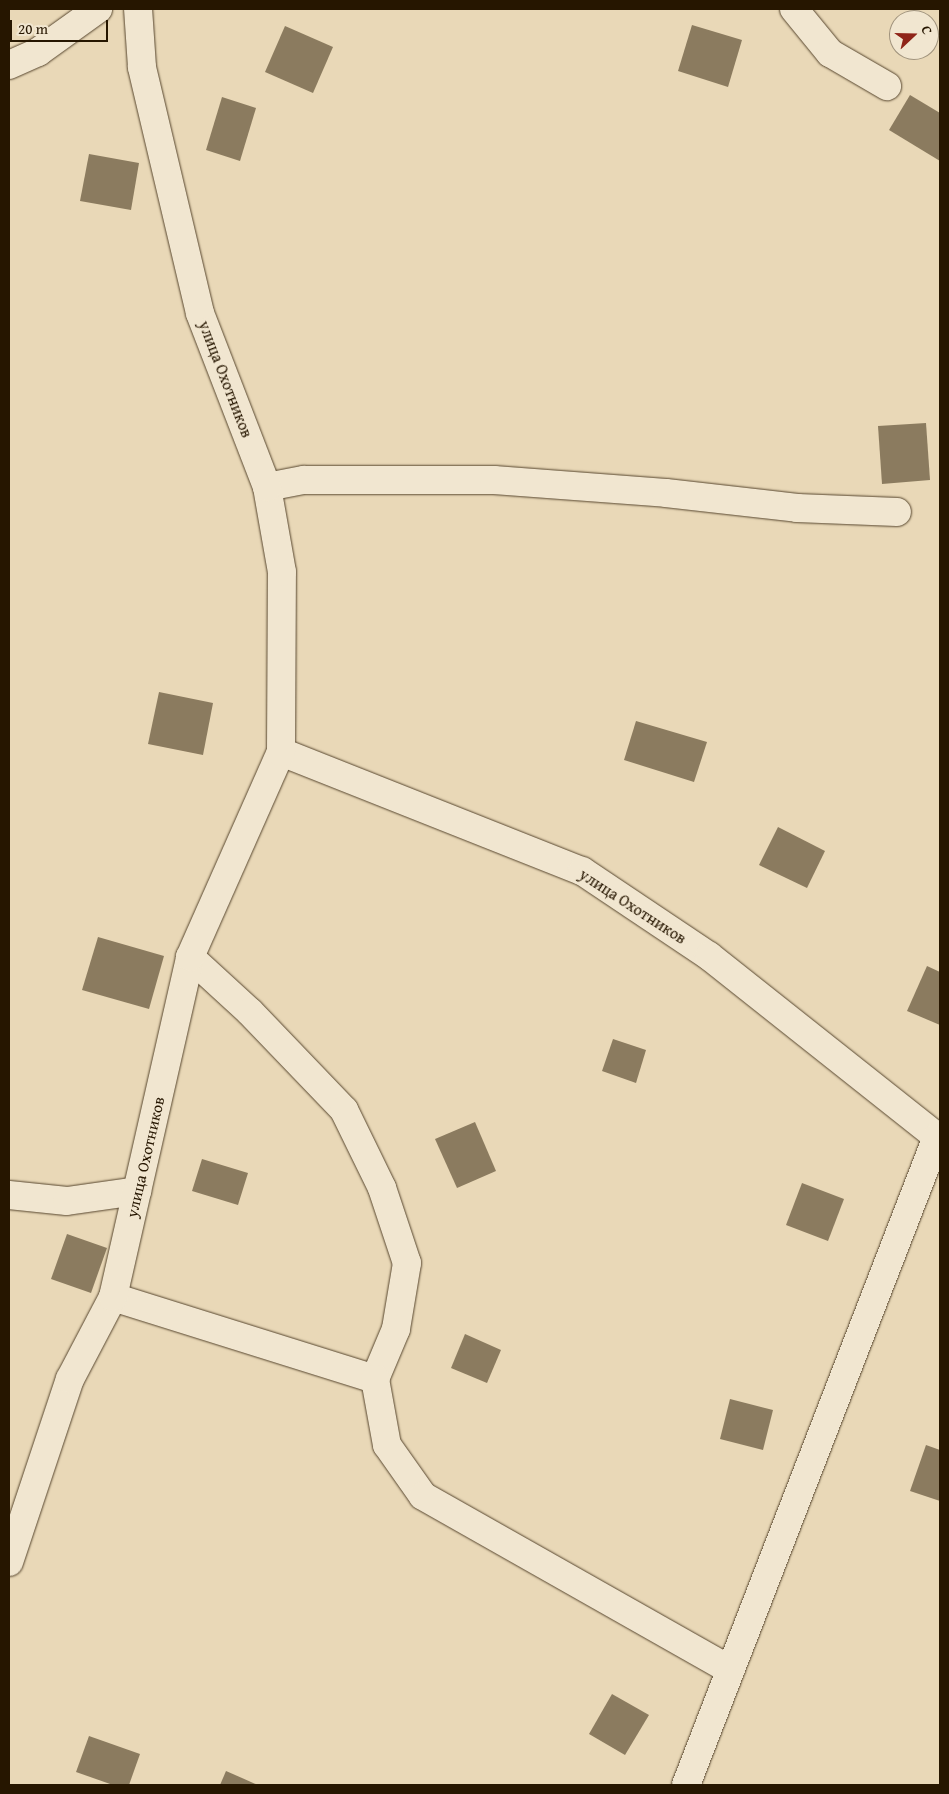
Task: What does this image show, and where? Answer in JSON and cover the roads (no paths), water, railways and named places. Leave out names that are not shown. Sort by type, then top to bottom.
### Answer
[{"type":"street","points":[[9,65],[38,52],[98,9]]},
{"type":"street","name":"улица Охотников","points":[[9,1562],[70,1379],[112,1297],[190,957],[281,752],[282,572],[267,487],[200,313],[142,67],[138,9]]},
{"type":"street","points":[[794,9],[830,53],[887,86]]},
{"type":"street","points":[[267,487],[304,480],[494,480],[666,493],[797,508],[897,512]]},
{"type":"street","name":"улица Охотников","points":[[281,752],[582,871],[709,956],[938,1138]]},
{"type":"street","points":[[190,957],[250,1012],[344,1110],[382,1188],[407,1262],[396,1329],[375,1379],[387,1444],[423,1496],[730,1670]]},
{"type":"street","points":[[686,1785],[938,1138]]},
{"type":"street","points":[[9,1195],[67,1202],[137,1191]]},
{"type":"street","points":[[112,1297],[375,1379]]}]
